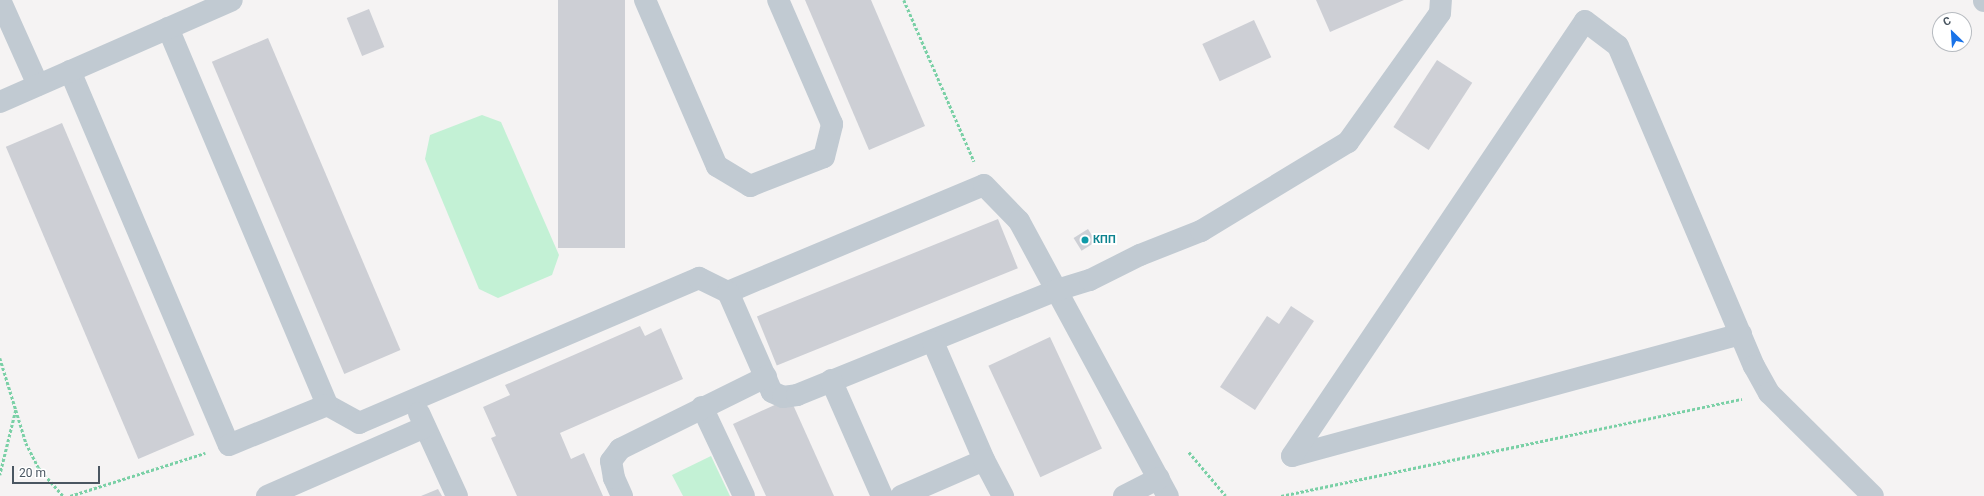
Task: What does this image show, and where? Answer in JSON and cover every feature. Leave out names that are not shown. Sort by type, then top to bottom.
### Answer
[{"type":"street","points":[[0,0],[38,85]]},
{"type":"street","points":[[0,102],[232,0]]},
{"type":"street","points":[[645,0],[717,166],[750,186],[824,157],[832,124],[778,0]]},
{"type":"street","points":[[168,28],[327,405],[359,423],[699,278],[728,292],[772,392],[783,397],[797,395],[831,380],[933,342],[1057,290],[1090,280],[1140,255],[1201,231],[1348,142],[1440,13],[1441,0]]},
{"type":"street","points":[[1741,334],[1292,456],[1585,21],[1618,46],[1741,334],[1769,393],[1873,496]]},
{"type":"street","points":[[70,71],[229,445],[327,405]]},
{"type":"street","points":[[728,292],[984,185],[1019,221],[1164,487],[1124,496]]},
{"type":"street","points":[[933,342],[984,460],[1003,496]]},
{"type":"street","points":[[622,496],[614,478],[612,461],[620,449],[702,407],[766,377]]},
{"type":"street","points":[[831,380],[882,496]]},
{"type":"street","points":[[702,407],[744,496]]},
{"type":"street","points":[[267,496],[421,418],[457,496]]},
{"type":"street","points":[[901,496],[984,460]]},
{"type":"path","points":[[904,0],[984,185]]},
{"type":"path","points":[[0,358],[26,443],[38,468],[63,496]]},
{"type":"path","points":[[1281,496],[1769,393]]},
{"type":"path","points":[[0,475],[16,410]]},
{"type":"path","points":[[70,496],[229,445]]},
{"type":"path","points":[[1190,452],[1226,496]]},
{"type":"green space","points":[[482,115],[501,122],[559,255],[552,275],[498,298],[479,289],[425,159],[430,135]]},
{"type":"green space","points":[[711,456],[730,496],[683,496],[672,475]]},
{"type":"building","points":[[558,0],[625,0],[625,248],[558,248]]},
{"type":"building","points":[[805,0],[871,0],[925,126],[869,150]]},
{"type":"building","points":[[1316,0],[1404,0],[1330,32]]},
{"type":"building","points":[[369,9],[384,47],[362,56],[347,18]]},
{"type":"building","points":[[1254,20],[1271,57],[1220,81],[1202,44]]},
{"type":"building","points":[[268,38],[400,350],[344,374],[212,62]]},
{"type":"building","points":[[1437,60],[1472,83],[1429,150],[1393,127]]},
{"type":"building","points":[[62,123],[194,435],[138,459],[6,147]]},
{"type":"building","points":[[998,219],[1018,268],[777,366],[757,316]]},
{"type":"building","name":"КПП","points":[[1088,229],[1096,242],[1082,251],[1074,238]]},
{"type":"building","points":[[1291,306],[1314,321],[1255,410],[1220,387],[1267,316],[1279,324]]},
{"type":"building","points":[[640,326],[645,336],[661,328],[683,379],[560,433],[571,459],[584,453],[603,496],[517,496],[491,438],[496,436],[483,407],[510,395],[505,385]]},
{"type":"building","points":[[1050,337],[1102,448],[1040,477],[988,366]]},
{"type":"building","points":[[790,398],[834,496],[766,496],[733,424]]},
{"type":"building","points":[[438,489],[442,496],[421,496]]},
{"type":"place","name":"КПП","points":[[1085,240]]}]
